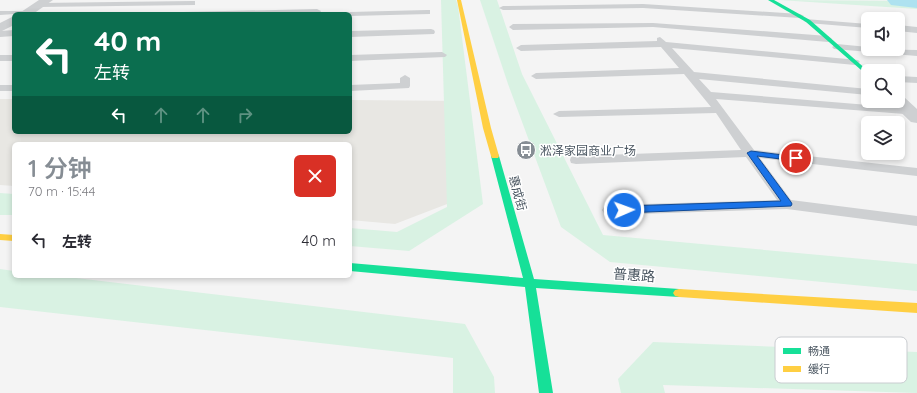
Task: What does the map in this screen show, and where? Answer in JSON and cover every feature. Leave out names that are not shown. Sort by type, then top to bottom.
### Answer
[{"type":"street","name":"惠成街","points":[[458,0],[487,128],[530,283],[546,393]]},
{"type":"street","points":[[770,0],[804,18],[861,68]]},
{"type":"street","points":[[28,12],[43,2]]},
{"type":"street","points":[[0,28],[12,21]]},
{"type":"street","points":[[0,237],[12,238]]},
{"type":"street","name":"普惠路","points":[[352,267],[530,283],[917,308]]},
{"type":"lane","points":[[43,2],[194,1]]},
{"type":"lane","points":[[185,12],[194,1]]},
{"type":"lane","points":[[643,6],[662,44],[708,95],[787,204]]},
{"type":"lane","points":[[504,8],[643,6],[804,18],[861,25]]},
{"type":"lane","points":[[250,12],[317,10]]},
{"type":"lane","points":[[352,14],[427,12]]},
{"type":"lane","points":[[0,13],[12,13]]},
{"type":"lane","points":[[513,27],[653,25],[828,39]]},
{"type":"lane","points":[[905,29],[917,30]]},
{"type":"lane","points":[[352,34],[431,32]]},
{"type":"lane","points":[[0,34],[12,33]]},
{"type":"lane","points":[[521,48],[662,44],[855,62]]},
{"type":"lane","points":[[837,47],[917,53]]},
{"type":"lane","points":[[352,58],[442,55]]},
{"type":"lane","points":[[0,58],[12,58]]},
{"type":"lane","points":[[536,76],[688,73],[861,91]]},
{"type":"lane","points":[[352,88],[405,86],[405,78]]},
{"type":"lane","points":[[905,79],[917,80]]},
{"type":"lane","points":[[0,88],[12,88]]},
{"type":"lane","points":[[708,95],[910,111]]},
{"type":"lane","points":[[559,114],[719,110]]},
{"type":"lane","points":[[576,160],[751,153],[917,172]]},
{"type":"lane","points":[[609,210],[787,204],[917,221]]},
{"type":"shaded area","points":[[0,99],[12,99],[12,134],[352,134],[352,100],[462,101],[468,196],[395,224],[352,220],[352,142],[12,142],[12,186],[0,185]]},
{"type":"green space","points":[[441,0],[456,0],[483,204],[409,251],[352,246],[352,228],[397,232],[447,207]]},
{"type":"green space","points":[[480,0],[497,0],[522,74],[603,235],[917,264],[917,291],[610,262],[561,227],[508,84]]},
{"type":"green space","points":[[779,0],[917,1],[917,9]]},
{"type":"green space","points":[[0,193],[12,194],[12,215],[0,215]]},
{"type":"green space","points":[[0,269],[12,271],[12,278],[76,278],[465,324],[494,377],[495,393],[453,393],[453,358],[0,307]]},
{"type":"green space","points":[[653,342],[775,347],[775,383],[907,383],[907,352],[917,352],[917,393],[663,385],[665,393],[621,393],[618,379]]},
{"type":"waterway","points":[[899,0],[917,1]]},
{"type":"traffic: fast","points":[[770,0],[808,21],[861,68]]},
{"type":"traffic: fast","points":[[495,156],[530,283],[546,393]]},
{"type":"traffic: fast","points":[[352,267],[530,283],[679,293]]},
{"type":"traffic: slow","points":[[459,0],[487,128],[495,156]]},
{"type":"traffic: slow","points":[[0,237],[12,238]]},
{"type":"traffic: slow","points":[[679,293],[917,308]]},
{"type":"place","name":"淞泽家园商业广场","points":[[526,150]]},
{"type":"route","points":[[624,210],[787,204],[751,153],[796,158]]}]
